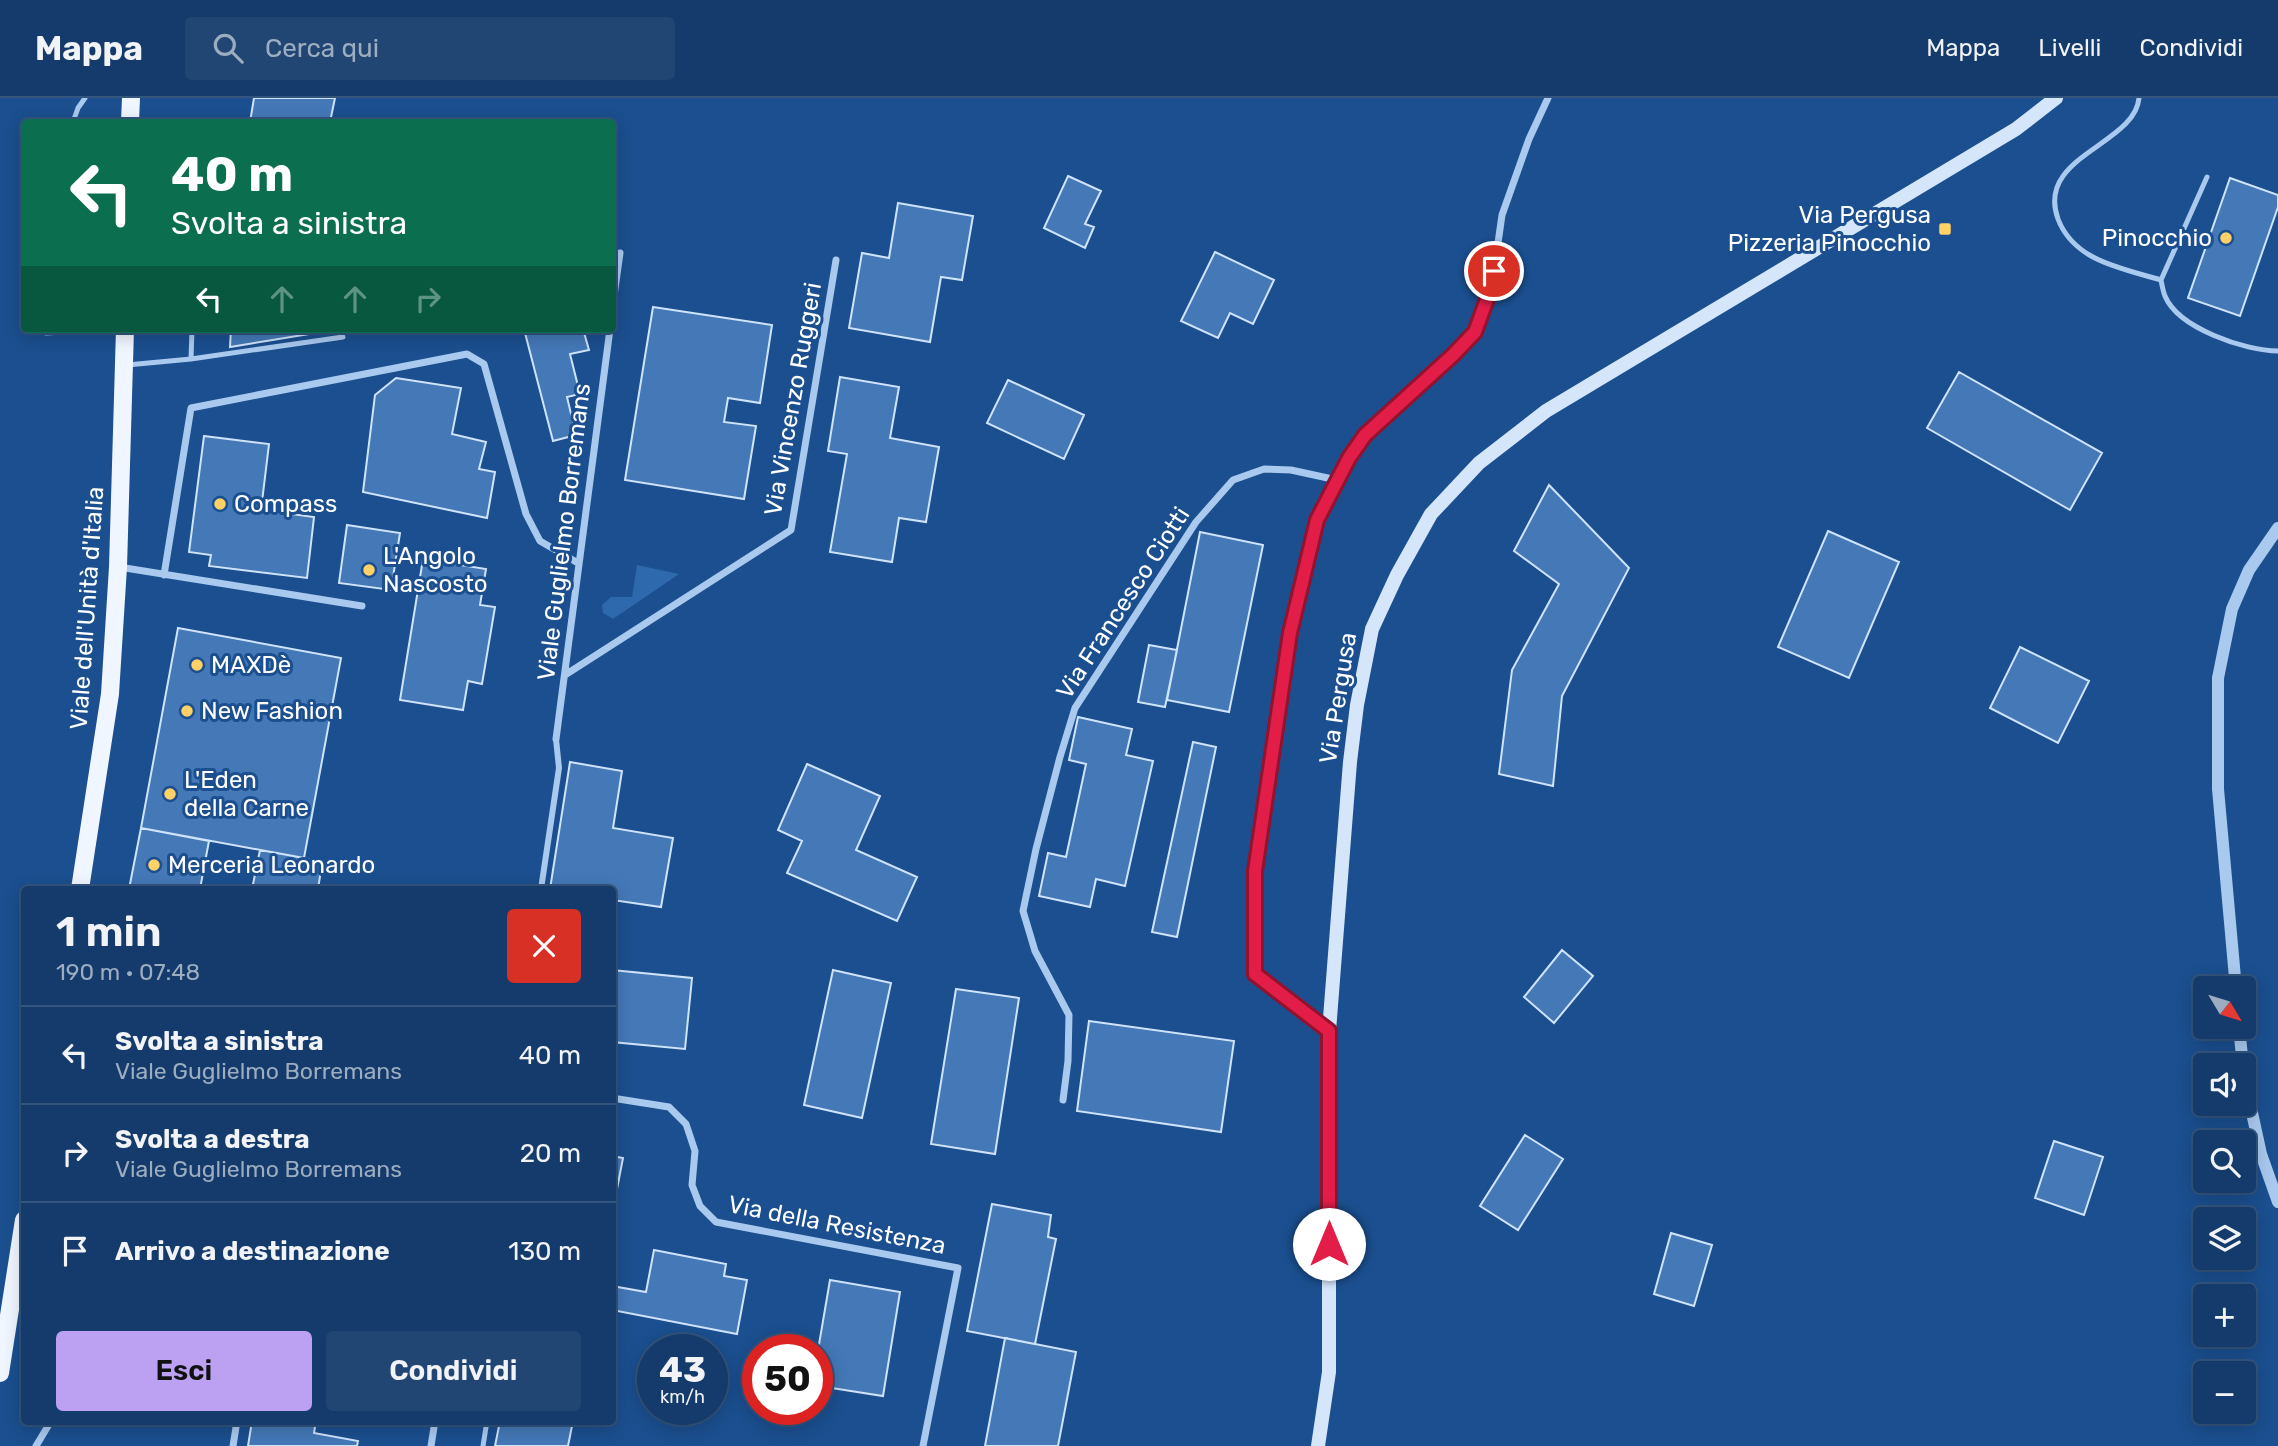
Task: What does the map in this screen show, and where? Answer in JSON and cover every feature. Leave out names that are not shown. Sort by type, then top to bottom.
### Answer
[{"type":"main road","points":[[130,119],[131,98]]},
{"type":"main road","name":"Via Pergusa","points":[[1318,1446],[1329,1373],[1329,1031],[1350,762],[1357,705],[1372,629],[1396,575],[1431,514],[1479,463],[1546,411],[2016,130],[2056,98]]},
{"type":"main road","name":"Viale dell'Unità d'Italia","points":[[80,886],[110,694],[118,567],[125,333]]},
{"type":"main road","points":[[0,1373],[21,1239]]},
{"type":"street","points":[[1329,1031],[1255,974],[1255,871],[1290,633],[1317,520],[1337,480],[1365,435],[1475,332],[1494,271],[1502,215],[1529,139],[1548,98]]},
{"type":"street","points":[[616,282],[620,253]]},
{"type":"street","name":"Via Vincenzo Ruggeri","points":[[565,675],[791,530],[836,260]]},
{"type":"street","name":"Viale Guglielmo Borremans","points":[[556,739],[609,333]]},
{"type":"street","points":[[164,575],[191,408],[467,354],[484,364],[527,514],[540,541],[578,563]]},
{"type":"street","name":"Via Francesco Ciotti","points":[[1063,1100],[1068,1061],[1069,1016],[1035,951],[1023,911],[1039,835],[1075,708],[1196,522],[1233,480],[1264,469],[1291,470],[1337,480]]},
{"type":"street","points":[[2235,976],[2218,789],[2218,678],[2231,609],[2249,570],[2278,528]]},
{"type":"street","points":[[118,567],[362,606]]},
{"type":"street","points":[[541,886],[559,768],[556,739]]},
{"type":"street","name":"Via della Resistenza","points":[[616,1099],[669,1107],[686,1124],[695,1151],[692,1185],[700,1206],[716,1222],[958,1268],[923,1446]]},
{"type":"street","points":[[2253,1116],[2261,1154],[2278,1202]]},
{"type":"street","points":[[36,1446],[49,1425]]},
{"type":"street","points":[[233,1446],[236,1425]]},
{"type":"street","points":[[430,1446],[434,1425]]},
{"type":"lane","points":[[74,119],[85,98]]},
{"type":"lane","points":[[2139,98],[2135,115],[2064,173],[2054,191],[2056,212],[2063,230],[2077,248],[2097,260],[2161,280]]},
{"type":"lane","points":[[2207,177],[2161,280],[2165,297],[2175,310],[2199,329],[2231,342],[2278,351]]},
{"type":"lane","points":[[191,359],[192,333]]},
{"type":"lane","points":[[124,365],[191,359],[343,337]]},
{"type":"lane","points":[[482,1446],[486,1425]]},
{"type":"shaded area","points":[[637,565],[679,574],[613,619],[603,613],[602,605],[611,597],[632,597]]},
{"type":"building","points":[[254,98],[335,98],[331,119],[250,119]]},
{"type":"building","points":[[1068,176],[1101,191],[1085,224],[1094,227],[1085,248],[1044,228]]},
{"type":"building","points":[[2230,178],[2278,195],[2278,207],[2240,316],[2188,298]]},
{"type":"building","points":[[898,203],[973,216],[962,280],[941,277],[930,342],[849,328],[862,253],[889,258]]},
{"type":"building","points":[[1215,252],[1274,280],[1253,324],[1230,313],[1218,338],[1181,321]]},
{"type":"building","points":[[653,307],[772,325],[760,403],[728,398],[724,422],[756,426],[744,499],[625,480]]},
{"type":"building","points":[[231,333],[316,333],[230,347]]},
{"type":"building","points":[[525,333],[584,333],[589,350],[570,354],[580,394],[567,397],[576,435],[553,441]]},
{"type":"building","points":[[1959,372],[2102,453],[2070,510],[1927,428]]},
{"type":"building","points":[[840,377],[899,387],[890,438],[939,447],[926,522],[899,518],[892,562],[830,552],[847,454],[828,451]]},
{"type":"building","points":[[396,378],[461,388],[452,434],[486,442],[479,469],[495,472],[487,518],[363,492],[375,395]]},
{"type":"building","points":[[1008,380],[1084,415],[1064,459],[987,423]]},
{"type":"building","points":[[204,436],[269,444],[261,510],[314,517],[307,578],[209,566],[211,555],[189,552]]},
{"type":"building","points":[[1549,485],[1629,568],[1562,696],[1553,786],[1499,774],[1512,670],[1559,584],[1514,551]]},
{"type":"building","points":[[347,525],[400,533],[391,590],[339,583]]},
{"type":"building","points":[[1828,531],[1899,562],[1849,678],[1778,647]]},
{"type":"building","points":[[1200,532],[1263,545],[1229,712],[1167,700]]},
{"type":"building","points":[[423,559],[486,569],[480,605],[495,607],[482,684],[468,681],[463,710],[400,700]]},
{"type":"building","points":[[178,628],[341,658],[304,858],[141,828]]},
{"type":"building","points":[[1149,645],[1177,650],[1165,707],[1138,702]]},
{"type":"building","points":[[2020,647],[2089,681],[2058,743],[1990,708]]},
{"type":"building","points":[[1078,717],[1132,729],[1126,755],[1153,761],[1125,886],[1096,879],[1090,907],[1039,896],[1048,853],[1066,857],[1086,764],[1069,760]]},
{"type":"building","points":[[1193,742],[1216,747],[1177,937],[1152,932]]},
{"type":"building","points":[[570,762],[622,771],[613,828],[673,838],[661,907],[616,901],[616,886],[550,886]]},
{"type":"building","points":[[807,764],[880,796],[856,850],[917,877],[897,921],[787,873],[802,841],[778,830]]},
{"type":"building","points":[[141,828],[209,841],[201,886],[130,886]]},
{"type":"building","points":[[260,850],[322,864],[318,886],[253,886]]},
{"type":"building","points":[[1562,950],[1593,976],[1554,1023],[1524,997]]},
{"type":"building","points":[[616,970],[692,978],[685,1049],[616,1042]]},
{"type":"building","points":[[833,970],[891,983],[862,1118],[804,1105]]},
{"type":"building","points":[[956,989],[1019,998],[995,1154],[931,1144]]},
{"type":"building","points":[[1089,1021],[1234,1041],[1221,1132],[1077,1111]]},
{"type":"building","points":[[1525,1135],[1563,1159],[1518,1230],[1480,1206]]},
{"type":"building","points":[[2054,1141],[2103,1157],[2084,1215],[2035,1198]]},
{"type":"building","points":[[616,1157],[623,1158],[616,1194]]},
{"type":"building","points":[[992,1204],[1051,1215],[1048,1237],[1056,1239],[1035,1344],[967,1331]]},
{"type":"building","points":[[1671,1233],[1712,1245],[1694,1306],[1654,1294]]},
{"type":"building","points":[[654,1250],[726,1264],[724,1276],[747,1280],[737,1334],[616,1311],[616,1287],[646,1292]]},
{"type":"building","points":[[830,1280],[900,1292],[883,1396],[833,1388],[833,1334],[821,1334]]},
{"type":"building","points":[[1005,1338],[1076,1352],[1058,1446],[985,1446]]},
{"type":"building","points":[[251,1425],[315,1425],[314,1433],[358,1441],[357,1446],[248,1446]]},
{"type":"building","points":[[499,1425],[572,1425],[568,1446],[495,1446]]},
{"type":"place","name":"Via Pergusa Pizzeria Pinocchio","points":[[1945,229]]},
{"type":"place","name":"Pinocchio","points":[[2226,238]]},
{"type":"place","name":"Compass","points":[[220,504]]},
{"type":"place","name":"L'Angolo Nascosto","points":[[369,570]]},
{"type":"place","name":"MAXDè","points":[[197,665]]},
{"type":"place","name":"New Fashion","points":[[187,711]]},
{"type":"place","name":"L'Eden della Carne","points":[[170,794]]},
{"type":"place","name":"Merceria Leonardo","points":[[154,865]]},
{"type":"route","points":[[1329,1244],[1329,1031],[1255,974],[1255,871],[1290,633],[1317,520],[1349,458],[1365,435],[1475,332],[1494,271]]}]
